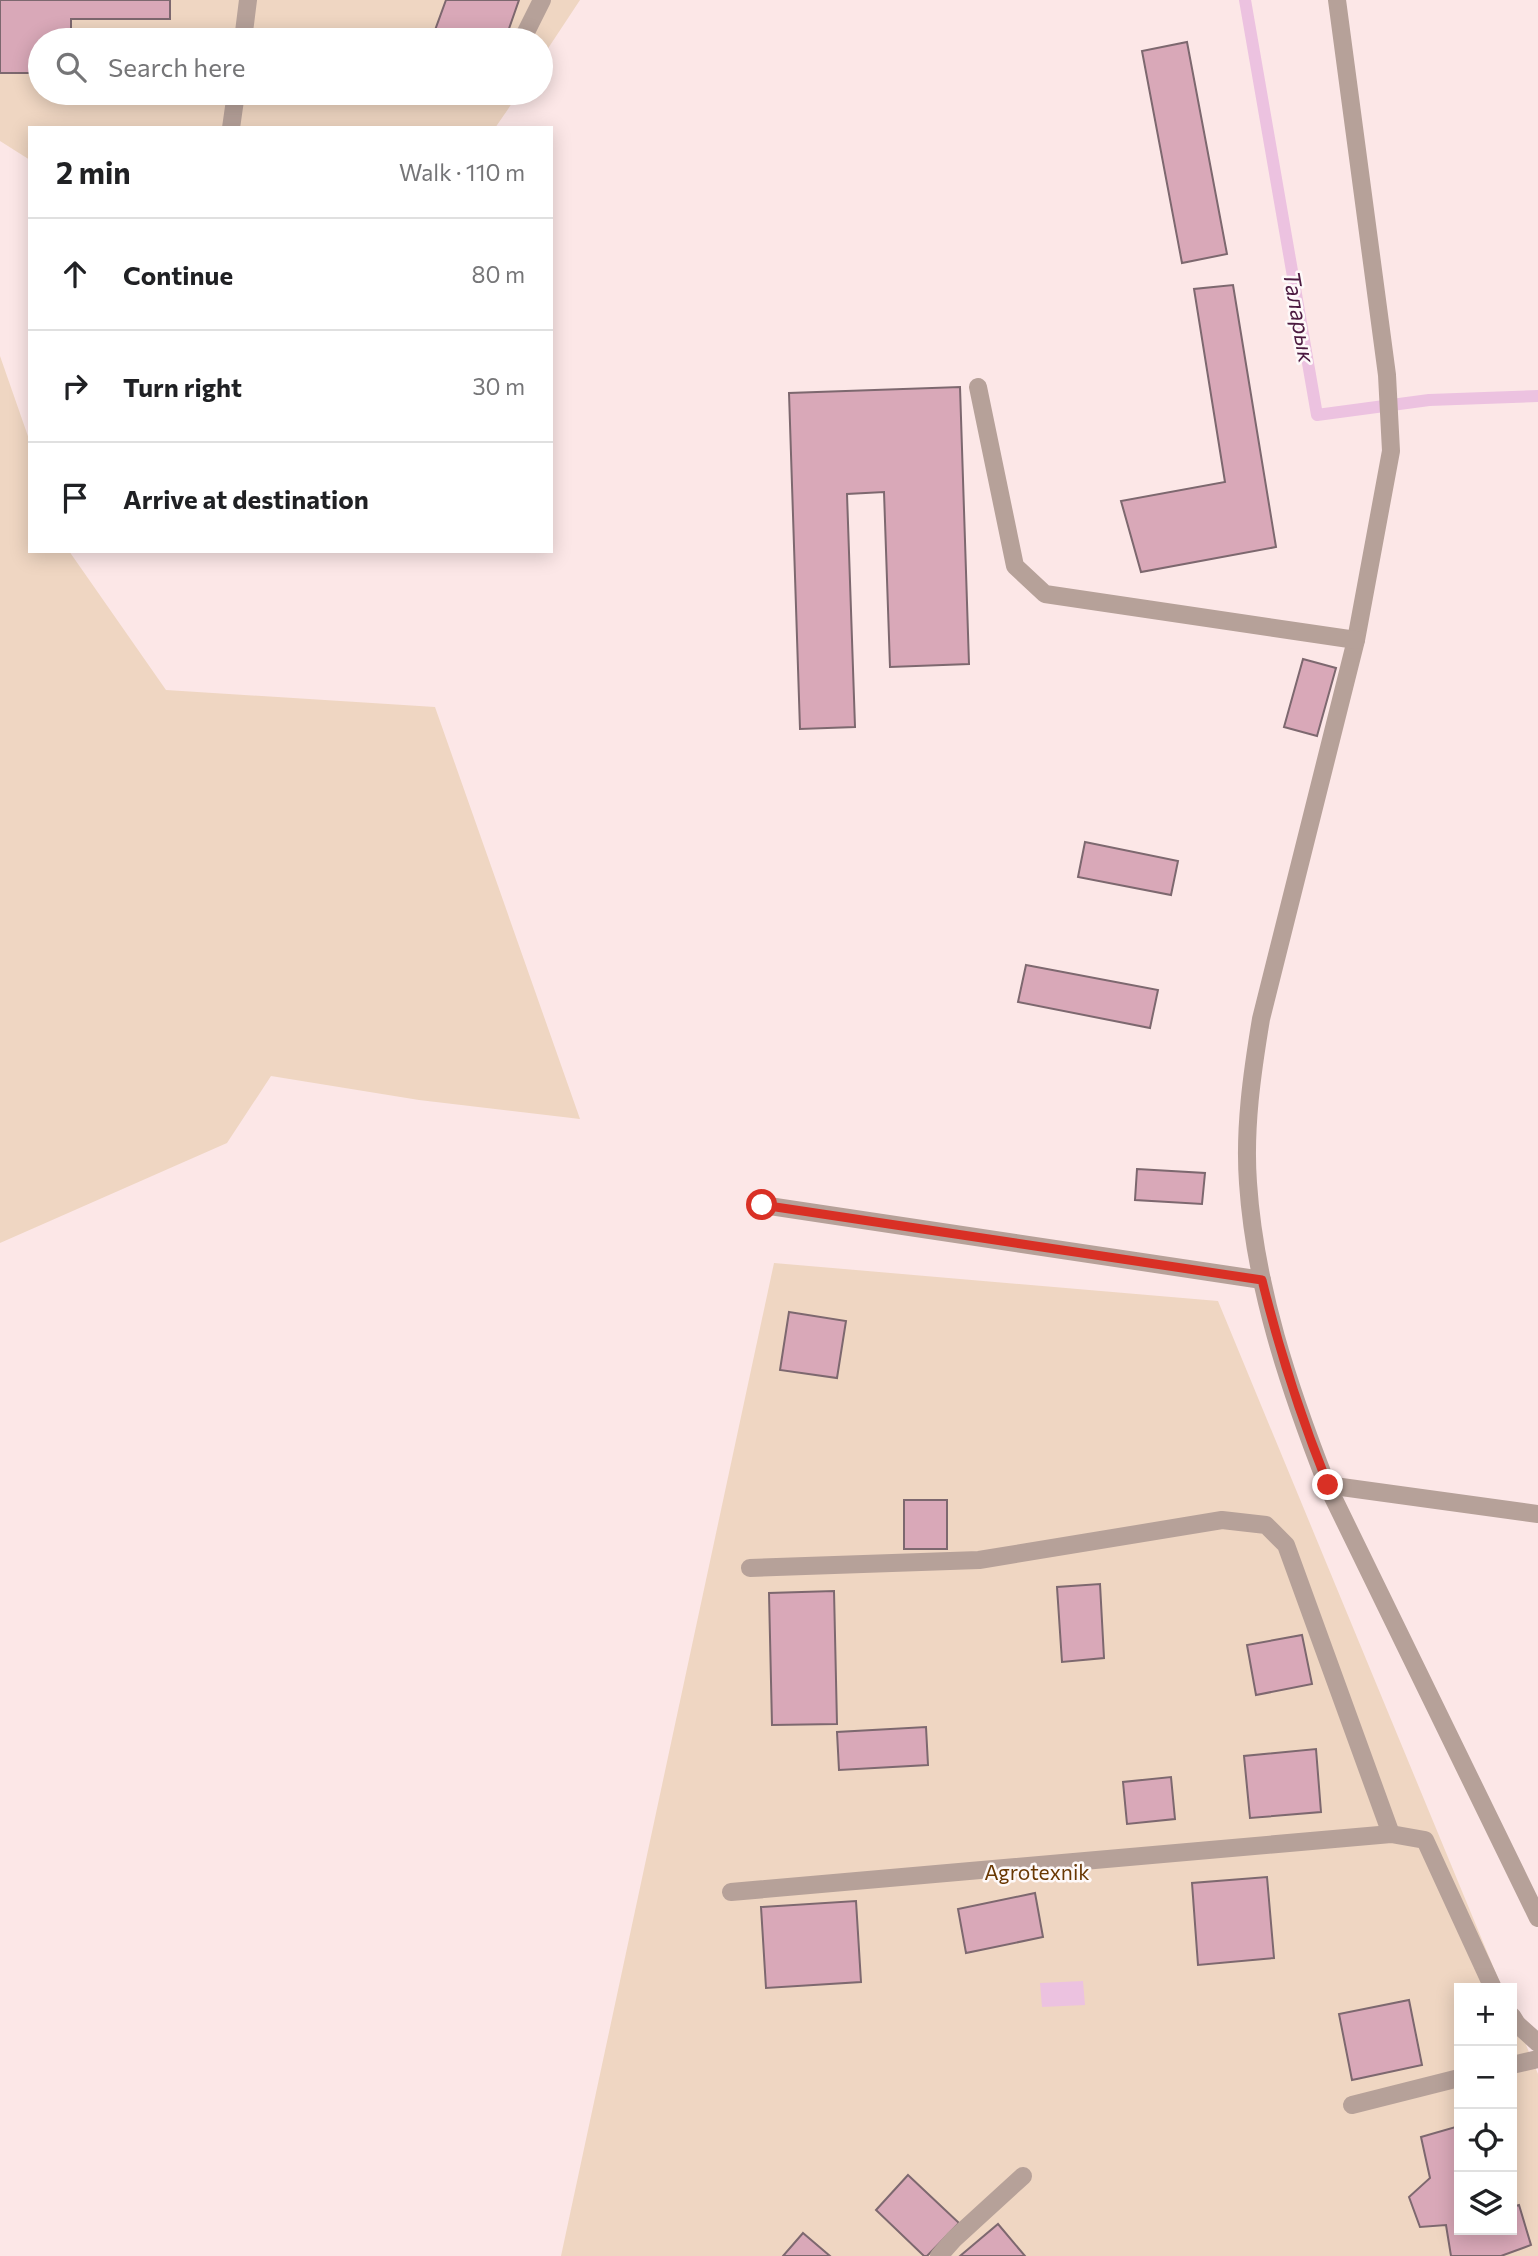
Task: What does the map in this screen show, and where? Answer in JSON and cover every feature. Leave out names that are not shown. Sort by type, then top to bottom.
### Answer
[{"type":"street","points":[[244,28],[248,0]]},
{"type":"street","points":[[528,28],[542,0]]},
{"type":"street","points":[[1337,0],[1387,375],[1391,451],[1356,640],[1261,1019],[1254,1060],[1247,1141],[1247,1181],[1262,1280],[1285,1368],[1305,1429],[1328,1485],[1538,1918]]},
{"type":"street","points":[[231,126],[234,105]]},
{"type":"street","points":[[978,387],[1015,566],[1045,594],[1356,640]]},
{"type":"street","points":[[762,1205],[1262,1280]]},
{"type":"street","points":[[1328,1485],[1538,1514]]},
{"type":"street","points":[[750,1568],[979,1560],[1223,1520],[1266,1525],[1286,1545],[1391,1835]]},
{"type":"street","points":[[730,1892],[1391,1835],[1425,1840],[1491,1983]]},
{"type":"street","points":[[1517,2024],[1538,2043]]},
{"type":"street","points":[[1517,2064],[1538,2059]]},
{"type":"street","points":[[1352,2105],[1454,2079]]},
{"type":"street","points":[[939,2256],[1023,2176]]},
{"type":"green space","points":[[0,0],[580,0],[553,41],[553,28],[28,28],[28,105],[511,105],[496,126],[28,126],[28,159],[0,141]]},
{"type":"green space","points":[[0,356],[28,436],[28,553],[70,553],[166,690],[435,707],[580,1119],[419,1100],[271,1076],[227,1143],[0,1243]]},
{"type":"green space","name":"Agrotexnik","points":[[774,1263],[1218,1301],[1500,1983],[1454,1983],[1454,2235],[1517,2235],[1517,2023],[1538,2074],[1538,2256],[561,2256]]},
{"type":"shaded area","points":[[1083,1981],[1085,2005],[1042,2007],[1040,1983]]},
{"type":"building","points":[[0,0],[170,0],[170,19],[71,19],[71,28],[28,28],[28,73],[0,73]]},
{"type":"building","points":[[446,0],[519,0],[509,28],[436,28]]},
{"type":"building","points":[[1187,42],[1227,254],[1182,263],[1142,51]]},
{"type":"building","points":[[1233,285],[1276,547],[1141,572],[1121,501],[1225,482],[1194,289]]},
{"type":"building","points":[[960,387],[969,664],[890,667],[884,492],[847,494],[855,727],[800,729],[789,393]]},
{"type":"building","points":[[1303,659],[1336,668],[1317,736],[1284,727]]},
{"type":"building","points":[[1085,842],[1178,861],[1171,895],[1078,877]]},
{"type":"building","points":[[1026,965],[1158,990],[1150,1028],[1018,1002]]},
{"type":"building","points":[[1137,1169],[1205,1173],[1202,1204],[1135,1200]]},
{"type":"building","points":[[789,1312],[846,1321],[837,1378],[780,1370]]},
{"type":"building","points":[[904,1500],[947,1500],[947,1549],[904,1549]]},
{"type":"building","points":[[1100,1584],[1104,1658],[1062,1662],[1057,1587]]},
{"type":"building","points":[[834,1591],[837,1724],[772,1725],[769,1593]]},
{"type":"building","points":[[1302,1635],[1312,1684],[1256,1695],[1247,1645]]},
{"type":"building","points":[[926,1727],[928,1765],[839,1770],[837,1732]]},
{"type":"building","points":[[1316,1749],[1321,1812],[1250,1818],[1244,1756]]},
{"type":"building","points":[[1171,1777],[1175,1819],[1127,1824],[1123,1782]]},
{"type":"building","points":[[1267,1877],[1274,1958],[1198,1965],[1192,1883]]},
{"type":"building","points":[[1035,1893],[1043,1937],[966,1953],[958,1909]]},
{"type":"building","points":[[856,1901],[861,1982],[766,1988],[761,1907]]},
{"type":"building","points":[[1409,2000],[1422,2065],[1352,2080],[1339,2014]]},
{"type":"building","points":[[1454,2127],[1454,2235],[1517,2235],[1519,2205],[1531,2245],[1501,2256],[1451,2256],[1446,2225],[1420,2227],[1409,2197],[1430,2178],[1421,2137]]},
{"type":"building","points":[[908,2175],[959,2223],[927,2256],[876,2210]]},
{"type":"building","points":[[998,2224],[1025,2256],[960,2256]]},
{"type":"building","points":[[803,2233],[830,2256],[783,2256]]},
{"type":"waterway","name":"Таларык","points":[[1245,0],[1317,415],[1429,400],[1538,396]]},
{"type":"route","points":[[762,1205],[1262,1280],[1285,1368],[1305,1429],[1328,1485]]}]
